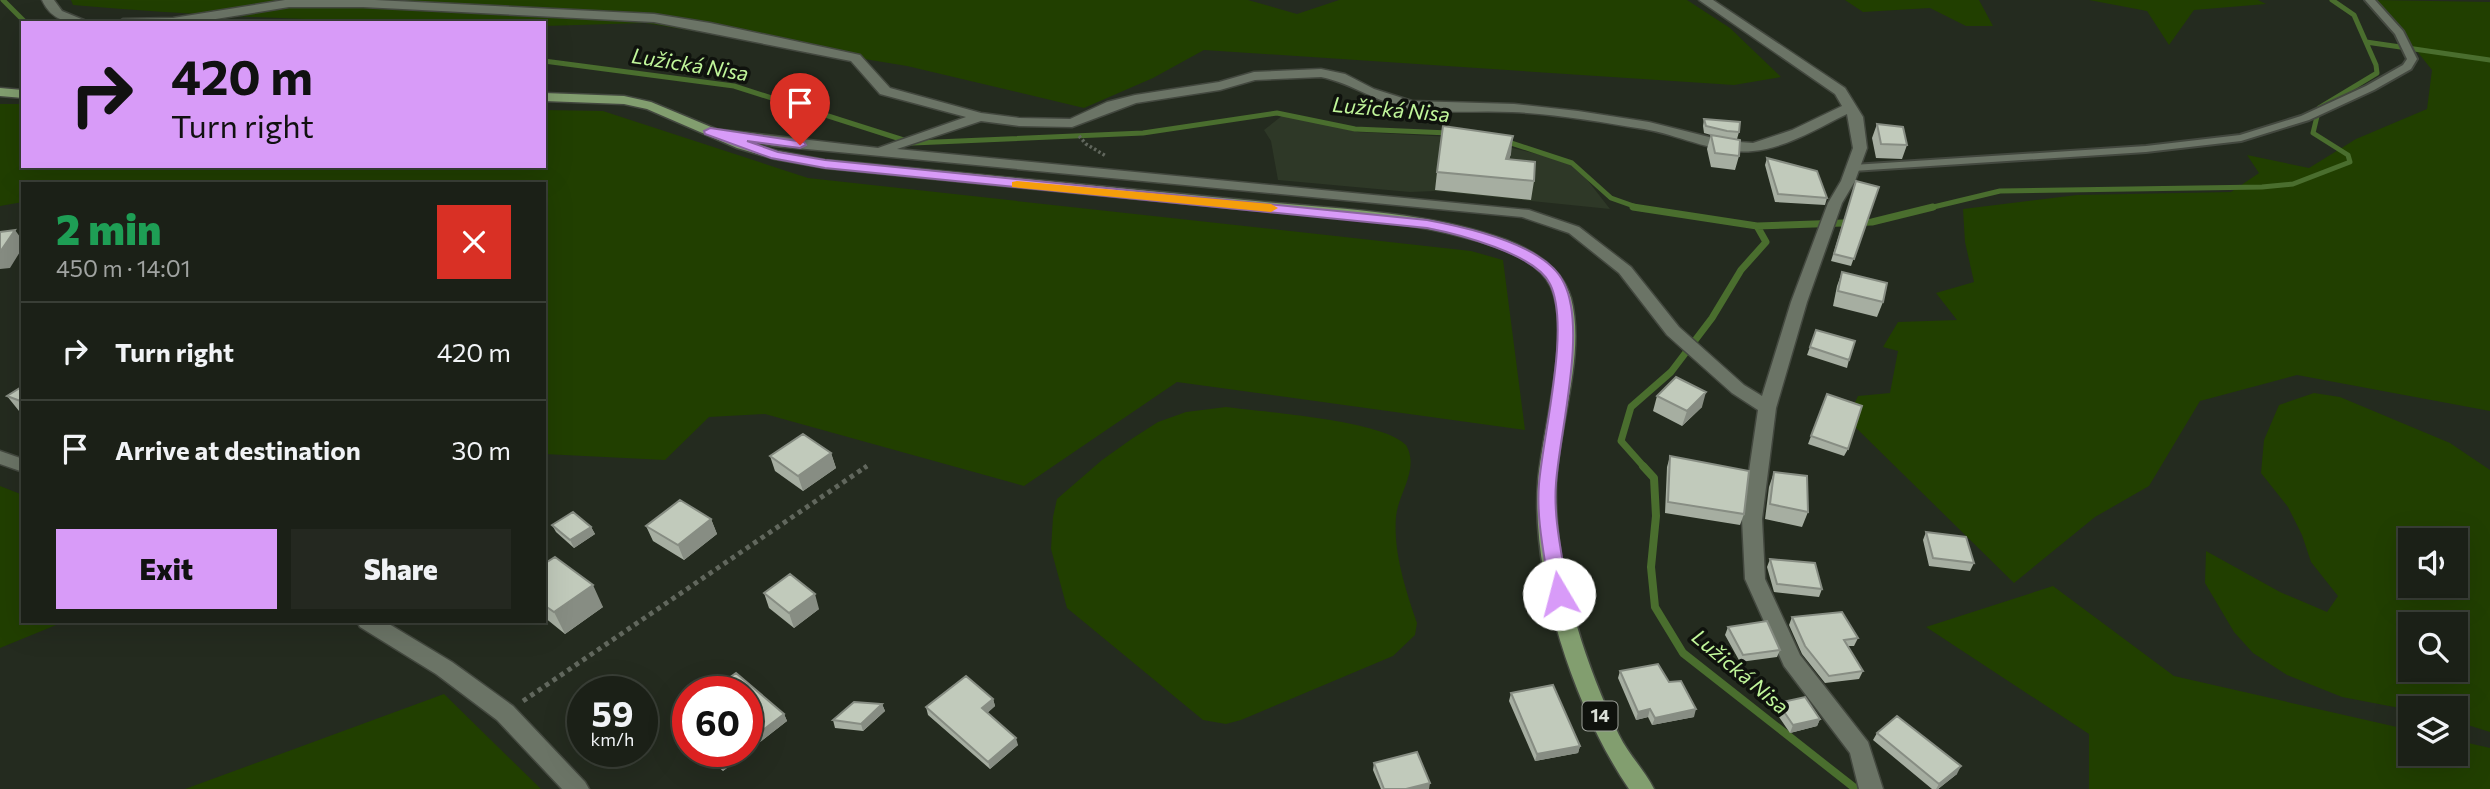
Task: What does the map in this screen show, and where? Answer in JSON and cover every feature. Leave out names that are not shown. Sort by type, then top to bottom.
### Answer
[{"type":"main road","points":[[0,92],[21,93]]},
{"type":"main road","name":"14","points":[[546,97],[624,100],[651,106],[775,155],[825,164],[1427,224],[1468,232],[1525,255],[1546,270],[1558,283],[1567,328],[1547,486],[1549,525],[1559,594],[1575,655],[1611,743],[1643,789]]},
{"type":"street","points":[[48,0],[52,10],[64,18],[77,21]]},
{"type":"street","points":[[1705,0],[1840,91],[1856,117],[1860,148],[1835,203],[1799,302],[1767,408],[1752,519],[1755,579],[1792,660],[1860,749],[1871,789]]},
{"type":"street","points":[[179,21],[289,3],[363,3],[654,18],[710,27],[855,58],[886,91],[980,117],[1072,123],[1112,105],[1135,99],[1185,92],[1254,76],[1288,73],[1321,73],[1340,77],[1369,92],[1411,105],[1514,108],[1578,115],[1649,126],[1725,145],[1753,147],[1797,133],[1850,107]]},
{"type":"street","points":[[873,152],[980,117]]},
{"type":"street","points":[[710,131],[775,142],[873,152],[1434,202],[1524,213],[1574,230],[1625,270],[1673,331],[1738,390],[1767,408]]},
{"type":"street","points":[[0,457],[21,465]]},
{"type":"street","points":[[370,623],[444,668],[505,713],[578,789]]},
{"type":"lane","points":[[1853,168],[2146,149],[2241,138],[2280,126],[2348,98],[2407,67],[2412,59],[2399,33],[2370,0]]},
{"type":"path","points":[[1072,123],[1086,144],[1116,163],[1148,177]]},
{"type":"path","points":[[505,713],[867,466]]},
{"type":"shaded area","points":[[1283,115],[1358,132],[1471,138],[1574,163],[1610,209],[1435,191],[1410,192],[1278,180],[1271,141],[1264,130]]},
{"type":"green space","points":[[71,0],[1248,0],[1297,14],[1339,0],[1687,0],[1730,28],[1781,77],[1734,85],[1204,50],[1153,78],[1084,108],[907,66],[645,23],[546,26],[546,21],[308,19],[73,5]]},
{"type":"green space","points":[[1845,0],[1979,0],[1993,26],[1966,26],[1930,8],[1863,12]]},
{"type":"green space","points":[[2089,0],[2258,0],[2266,4],[2194,10],[2169,45],[2147,11]]},
{"type":"green space","points":[[2376,0],[2490,2],[2490,411],[2297,375],[2200,401],[2149,486],[2095,517],[2014,583],[1847,419],[1858,396],[1890,393],[1898,351],[1883,347],[1898,322],[1957,320],[1936,293],[1974,282],[1965,242],[1963,209],[2077,195],[2231,192],[2259,173],[2247,155],[2309,168],[2356,139],[2427,109],[2432,70]]},
{"type":"green space","points":[[0,104],[21,104],[21,168],[546,168],[546,110],[603,111],[808,178],[1471,251],[1503,260],[1525,430],[1177,382],[1024,486],[765,414],[709,417],[665,460],[546,454],[546,182],[21,182],[21,202],[0,206]]},
{"type":"green space","points":[[2314,393],[2340,397],[2450,443],[2490,470],[2490,732],[2468,725],[2468,696],[2398,696],[2398,708],[2342,697],[2287,675],[2253,653],[2234,632],[2205,583],[2206,551],[2280,592],[2327,612],[2338,596],[2311,562],[2302,535],[2288,507],[2261,473],[2264,440],[2279,405]]},
{"type":"green space","points":[[1226,407],[1349,423],[1393,436],[1406,445],[1411,463],[1396,517],[1396,544],[1401,571],[1417,623],[1415,635],[1393,656],[1226,724],[1203,720],[1067,608],[1051,549],[1057,499],[1102,460],[1158,422],[1186,412]]},
{"type":"green space","points":[[0,486],[21,494],[21,623],[61,623],[0,648]]},
{"type":"green space","points":[[2053,586],[2174,676],[2398,727],[2398,766],[2468,766],[2468,743],[2490,748],[2490,789],[2089,789],[2089,734],[1926,627]]},
{"type":"green space","points":[[444,694],[541,789],[185,789]]},
{"type":"building","points":[[1704,119],[1740,122],[1739,132],[1706,126]]},
{"type":"building","points":[[1877,124],[1903,127],[1907,145],[1881,144]]},
{"type":"building","points":[[1443,126],[1513,136],[1506,159],[1535,162],[1534,181],[1437,172]]},
{"type":"building","points":[[1711,135],[1740,140],[1739,156],[1715,153]]},
{"type":"building","points":[[1767,158],[1817,171],[1827,198],[1778,194]]},
{"type":"building","points":[[1856,181],[1879,187],[1854,259],[1834,254]]},
{"type":"building","points":[[15,230],[0,252],[0,232]]},
{"type":"building","points":[[1842,272],[1887,283],[1883,302],[1838,291]]},
{"type":"building","points":[[1816,330],[1855,341],[1849,360],[1810,347]]},
{"type":"building","points":[[1676,377],[1706,392],[1687,411],[1657,396]]},
{"type":"building","points":[[21,387],[21,401],[7,396]]},
{"type":"building","points":[[1827,394],[1862,406],[1848,449],[1811,436]]},
{"type":"building","points":[[803,434],[831,453],[798,476],[770,456]]},
{"type":"building","points":[[1670,456],[1749,471],[1744,514],[1668,502]]},
{"type":"building","points":[[1774,472],[1807,476],[1808,512],[1770,504]]},
{"type":"building","points":[[680,500],[711,519],[678,545],[646,526]]},
{"type":"building","points":[[573,512],[591,527],[570,540],[552,525]]},
{"type":"building","points":[[1926,532],[1966,537],[1974,563],[1933,558]]},
{"type":"building","points":[[555,557],[593,585],[554,612],[546,606],[546,563]]},
{"type":"building","points":[[1770,559],[1815,563],[1822,589],[1777,584]]},
{"type":"building","points":[[790,574],[815,594],[789,613],[764,593]]},
{"type":"building","points":[[1842,612],[1858,638],[1844,640],[1863,671],[1829,676],[1805,646],[1792,617]]},
{"type":"building","points":[[1767,621],[1780,650],[1743,655],[1728,627]]},
{"type":"building","points":[[1658,664],[1669,682],[1681,681],[1696,709],[1655,718],[1650,709],[1638,712],[1620,671]]},
{"type":"building","points":[[966,676],[993,699],[982,708],[1016,738],[988,762],[926,707]]},
{"type":"building","points":[[1553,685],[1580,746],[1537,754],[1511,693]]},
{"type":"building","points":[[763,696],[784,714],[763,730]]},
{"type":"building","points":[[1805,697],[1820,719],[1793,725],[1778,703]]},
{"type":"building","points":[[854,702],[882,704],[861,724],[833,720]]},
{"type":"building","points":[[1897,716],[1961,766],[1939,784],[1877,733]]},
{"type":"building","points":[[1417,752],[1430,783],[1406,789],[1384,789],[1374,763]]},
{"type":"waterway","name":"Lužická Nisa","points":[[3,0],[24,21]]},
{"type":"waterway","points":[[1925,209],[2000,191],[2262,187],[2293,184],[2350,162],[2348,155],[2313,133],[2319,108],[2377,73],[2354,15],[2332,0]]},
{"type":"waterway","points":[[2366,42],[2490,60]]},
{"type":"waterway","name":"Lužická Nisa","points":[[546,61],[734,86],[913,143],[1143,133],[1277,113],[1355,129],[1449,133]]},
{"type":"waterway","name":"Lužická Nisa","points":[[1505,141],[1572,163],[1611,198],[1639,208]]},
{"type":"waterway","name":"Lužická Nisa","points":[[1633,207],[1639,208]]},
{"type":"waterway","points":[[1757,226],[1872,222],[1933,207]]},
{"type":"waterway","name":"Lužická Nisa","points":[[1639,208],[1757,226]]},
{"type":"waterway","name":"Lužická Nisa","points":[[1645,468],[1621,441],[1631,407],[1671,372],[1712,318],[1741,270],[1766,242],[1757,226]]},
{"type":"waterway","name":"Lužická Nisa","points":[[1643,466],[1654,478],[1656,516],[1651,567],[1655,607],[1683,653],[1856,789]]},
{"type":"slow traffic","points":[[1017,185],[1271,208]]},
{"type":"route","points":[[800,145],[710,131],[775,155],[825,164],[1427,224],[1468,232],[1525,255],[1546,270],[1558,283],[1567,328],[1547,486],[1549,525],[1559,594]]}]
